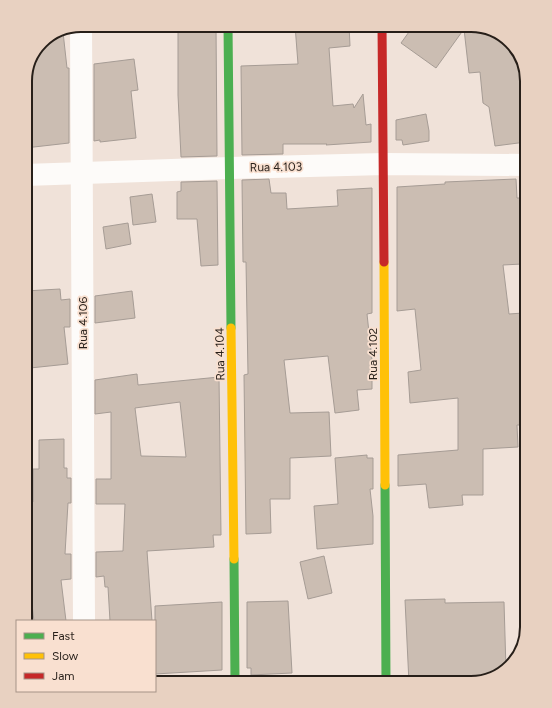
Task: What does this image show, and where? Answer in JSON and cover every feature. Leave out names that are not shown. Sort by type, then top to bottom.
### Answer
[{"type":"street","name":"Rua 4.106","points":[[81,32],[84,620]]},
{"type":"street","name":"Rua 4.104","points":[[228,32],[235,676]]},
{"type":"street","name":"Rua 4.102","points":[[382,32],[386,676]]},
{"type":"street","name":"Rua 4.103","points":[[32,175],[384,164],[520,165]]},
{"type":"building","points":[[178,32],[216,32],[217,156],[181,157],[178,95]]},
{"type":"building","points":[[296,32],[349,32],[350,46],[329,48],[333,106],[353,104],[354,108],[363,94],[366,125],[371,124],[371,142],[326,145],[327,144],[283,144],[283,154],[242,155],[241,66],[298,64]]},
{"type":"building","points":[[409,32],[462,32],[436,68],[401,43]]},
{"type":"building","points":[[464,32],[481,33],[496,39],[506,46],[512,54],[519,71],[520,81],[520,143],[495,146],[489,107],[483,103],[480,72],[469,73]]},
{"type":"building","points":[[63,36],[67,68],[69,68],[69,143],[32,147],[32,78],[34,68],[40,54],[46,46]]},
{"type":"building","points":[[134,59],[138,90],[131,91],[136,138],[100,142],[100,140],[94,141],[94,64]]},
{"type":"building","points":[[426,114],[429,141],[403,145],[402,140],[396,140],[396,120]]},
{"type":"building","points":[[269,179],[271,193],[286,193],[287,209],[338,206],[337,190],[372,188],[372,313],[367,314],[372,360],[372,389],[357,390],[359,410],[335,413],[328,356],[284,360],[290,413],[329,412],[331,456],[290,458],[290,499],[270,499],[271,533],[246,534],[244,375],[248,374],[246,262],[243,262],[242,180]]},
{"type":"building","points":[[516,179],[517,198],[520,198],[520,264],[503,265],[509,314],[520,313],[520,425],[517,425],[518,447],[483,449],[483,495],[462,495],[463,505],[429,508],[426,484],[398,486],[398,455],[458,450],[458,398],[410,403],[408,372],[421,370],[415,309],[397,311],[397,187],[445,184],[445,182]]},
{"type":"building","points":[[217,181],[218,265],[201,266],[197,219],[177,219],[177,192],[181,191],[181,182]]},
{"type":"building","points":[[152,194],[156,222],[133,225],[130,197]]},
{"type":"building","points":[[128,223],[131,244],[106,249],[103,227]]},
{"type":"building","points":[[60,289],[61,300],[70,299],[70,327],[64,327],[68,364],[32,368],[32,291]]},
{"type":"building","points":[[132,291],[135,318],[95,323],[95,296]]},
{"type":"building","points":[[137,374],[138,385],[219,377],[221,535],[213,535],[214,547],[147,551],[152,620],[110,620],[108,587],[105,587],[104,576],[96,577],[96,552],[123,551],[125,504],[96,504],[96,479],[111,479],[111,412],[95,414],[95,380]],"holes":[[[180,402],[186,457],[141,456],[135,408]]]},
{"type":"building","points":[[64,439],[64,468],[67,468],[67,478],[71,478],[71,503],[68,503],[65,554],[71,554],[71,579],[61,580],[66,620],[34,620],[32,605],[32,502],[33,469],[39,469],[39,440]]},
{"type":"building","points":[[367,455],[367,458],[373,458],[373,489],[370,489],[373,516],[373,544],[317,549],[314,506],[338,504],[335,458]]},
{"type":"building","points":[[324,556],[332,593],[308,599],[300,562]]},
{"type":"building","points":[[445,599],[445,603],[504,602],[506,661],[498,668],[478,676],[409,676],[405,600]]},
{"type":"building","points":[[288,601],[292,673],[251,675],[251,668],[247,668],[247,602]]},
{"type":"building","points":[[222,602],[222,670],[156,674],[155,606]]},
{"type":"traffic: fast","points":[[228,32],[231,328]]},
{"type":"traffic: fast","points":[[385,485],[386,676]]},
{"type":"traffic: fast","points":[[234,559],[235,676]]},
{"type":"traffic: slow","points":[[384,262],[385,485]]},
{"type":"traffic: slow","points":[[231,328],[234,559]]},
{"type":"traffic: jam","points":[[382,32],[384,262]]}]
